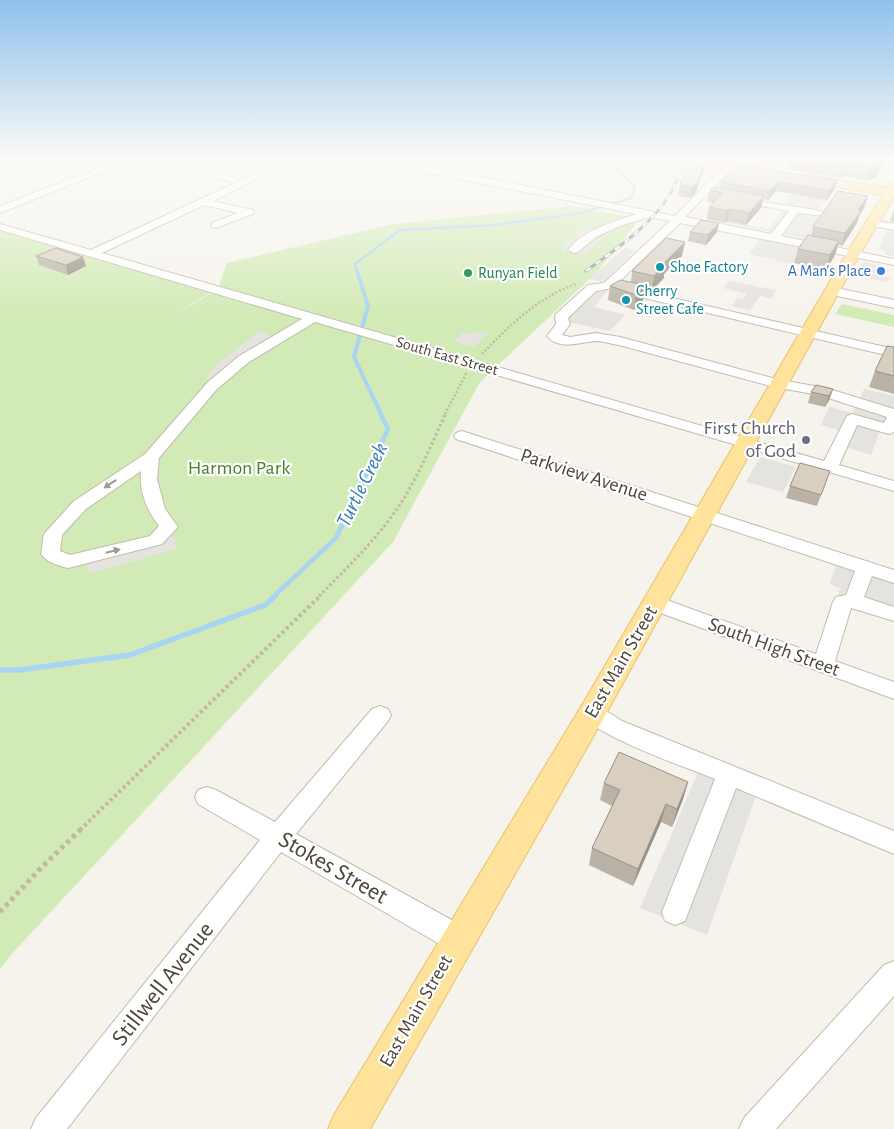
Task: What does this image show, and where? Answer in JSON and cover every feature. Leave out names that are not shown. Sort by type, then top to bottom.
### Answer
[{"type":"main road","name":"East Main Street","points":[[348,1129],[592,713],[832,290],[879,213]]},
{"type":"street","points":[[93,253],[180,213]]},
{"type":"street","points":[[216,224],[246,213]]},
{"type":"street","points":[[644,213],[894,262]]},
{"type":"street","points":[[608,286],[686,213]]},
{"type":"street","points":[[774,238],[793,213]]},
{"type":"street","points":[[814,213],[821,214]]},
{"type":"street","points":[[574,250],[588,236],[606,226],[649,214]]},
{"type":"street","points":[[872,223],[894,227]]},
{"type":"street","name":"South East Street","points":[[0,226],[894,486]]},
{"type":"street","points":[[829,468],[852,419],[889,429],[892,411],[821,391],[779,384],[620,341],[596,338],[571,342],[559,340],[554,336],[563,324],[561,317],[592,288],[608,286],[894,353]]},
{"type":"street","points":[[832,290],[894,304]]},
{"type":"street","points":[[151,458],[149,479],[156,510],[169,527],[156,540],[68,562],[50,554],[53,534],[80,504],[151,458],[216,383],[244,359],[314,317]]},
{"type":"street","name":"Parkview Avenue","points":[[462,436],[894,577]]},
{"type":"street","points":[[853,601],[866,568]]},
{"type":"street","points":[[823,665],[843,602],[853,601],[894,614]]},
{"type":"street","name":"South High Street","points":[[654,603],[894,692]]},
{"type":"street","points":[[592,713],[614,727],[894,843]]},
{"type":"street","name":"Stillwell Avenue","points":[[47,1129],[278,837],[380,715]]},
{"type":"street","points":[[675,912],[729,774]]},
{"type":"street","name":"Stokes Street","points":[[207,797],[458,939]]},
{"type":"street","points":[[755,1129],[894,975]]},
{"type":"path","points":[[0,912],[38,871],[292,624],[362,553],[400,504],[436,438],[456,390],[473,364],[519,318],[564,287]]},
{"type":"green space","name":"Harmon Park","points":[[506,213],[607,213],[640,219],[597,272],[480,382],[393,542],[9,957],[0,969],[0,227],[216,289],[158,325],[218,289],[227,263],[393,224]]},
{"type":"green space","points":[[842,304],[894,315],[894,327],[835,314]]},
{"type":"shaded area","points":[[783,213],[816,213],[830,216],[814,229],[807,239],[725,223],[727,221],[768,229]]},
{"type":"shaded area","points":[[890,226],[894,227],[894,256],[884,254],[886,251],[878,249]]},
{"type":"shaded area","points":[[585,227],[610,232],[583,255],[559,249]]},
{"type":"shaded area","points":[[760,239],[804,249],[793,264],[749,254]]},
{"type":"shaded area","points":[[625,248],[635,250],[603,282],[590,279]]},
{"type":"shaded area","points":[[864,262],[878,265],[874,274],[890,278],[888,282],[856,276]]},
{"type":"shaded area","points":[[730,281],[776,290],[771,299],[760,296],[750,310],[731,306],[737,298],[743,299],[747,294],[723,288]]},
{"type":"shaded area","points":[[597,288],[608,290],[594,307],[625,315],[610,331],[568,322],[566,319]]},
{"type":"shaded area","points":[[259,331],[276,338],[221,379],[205,378],[219,363]]},
{"type":"shaded area","points":[[475,331],[488,334],[473,347],[453,341],[463,332],[471,334]]},
{"type":"shaded area","points":[[864,389],[894,396],[894,431],[881,428],[871,455],[842,446],[848,433],[821,425],[829,407],[853,413]]},
{"type":"shaded area","points":[[760,457],[796,467],[783,492],[746,482]]},
{"type":"shaded area","points":[[174,536],[176,549],[88,574],[87,561]]},
{"type":"shaded area","points":[[839,559],[894,577],[894,622],[836,603],[840,588],[829,584]]},
{"type":"shaded area","points":[[698,772],[758,790],[707,935],[640,908]]},
{"type":"building","points":[[823,213],[860,213],[845,233],[813,227]]},
{"type":"building","points":[[701,220],[719,223],[708,235],[690,232]]},
{"type":"building","points":[[808,235],[839,241],[830,255],[798,249]]},
{"type":"building","points":[[666,238],[685,242],[654,276],[632,271]]},
{"type":"building","points":[[56,248],[83,257],[66,265],[36,256]]},
{"type":"building","points":[[620,280],[645,285],[636,295],[610,286]]},
{"type":"building","points":[[887,346],[894,347],[894,376],[875,371]]},
{"type":"building","points":[[816,385],[833,389],[829,396],[811,392]]},
{"type":"building","points":[[800,463],[830,471],[821,495],[790,486]]},
{"type":"building","points":[[619,752],[688,782],[677,809],[666,804],[638,869],[592,848],[620,790],[604,783]]},
{"type":"waterway","name":"Turtle Creek","points":[[357,272],[355,264],[400,230],[496,225],[582,213]]},
{"type":"waterway","name":"Turtle Creek","points":[[357,271],[368,306],[354,357],[381,414]]},
{"type":"waterway","name":"Turtle Creek","points":[[274,596],[336,538],[388,429],[380,413]]},
{"type":"waterway","name":"Turtle Creek","points":[[0,670],[19,670],[130,655],[265,605],[276,595]]},
{"type":"railway","points":[[586,271],[642,228],[656,213]]},
{"type":"place","name":"Shoe Factory","points":[[660,267]]},
{"type":"place","name":"A Man's Place","points":[[881,271]]},
{"type":"place","name":"Runyan Field","points":[[468,273]]},
{"type":"place","name":"Cherry Street Cafe","points":[[626,300]]},
{"type":"place","name":"First Church of God","points":[[806,440]]}]
